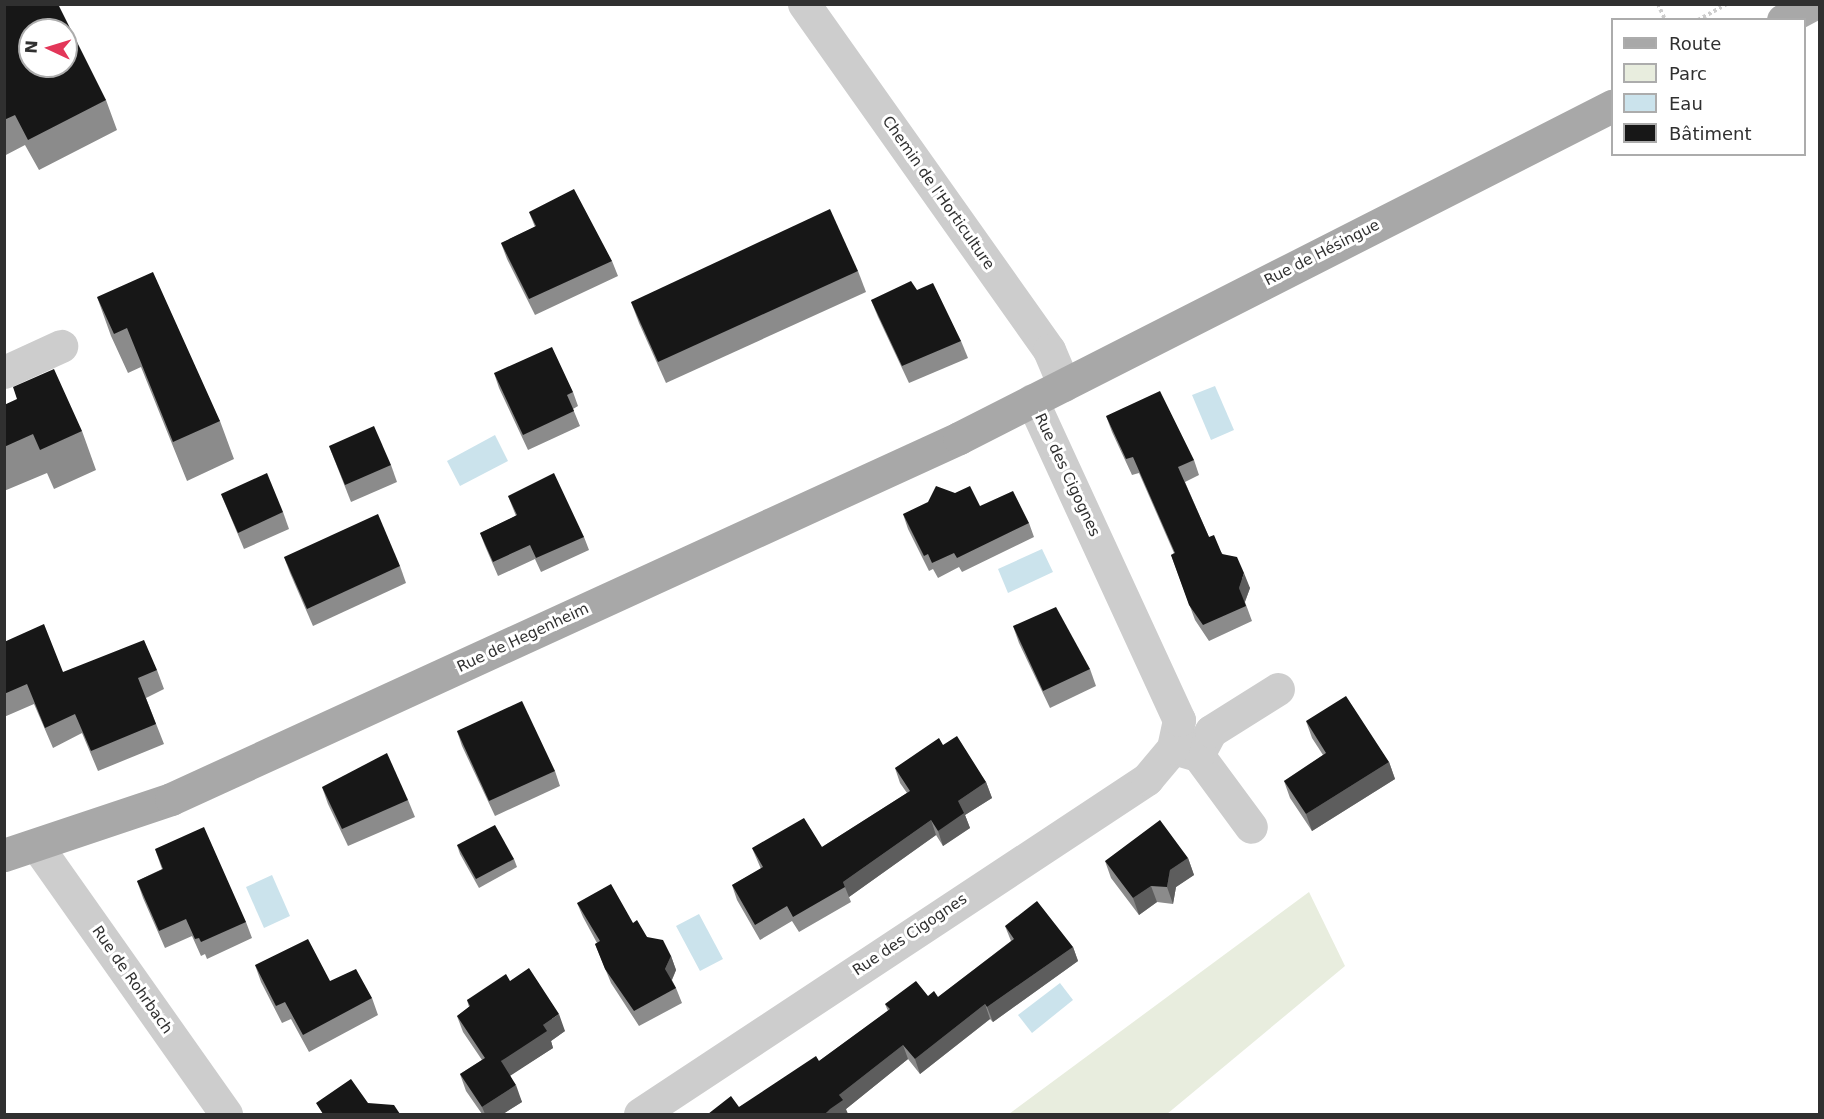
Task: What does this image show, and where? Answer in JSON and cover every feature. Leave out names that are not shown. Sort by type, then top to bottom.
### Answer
[{"type":"main road","points":[[1787,18],[1813,4]]},
{"type":"main road","name":"Rue de Hésingue","points":[[1032,400],[1611,107]]},
{"type":"main road","name":"Rue de Hegenheim","points":[[4,855],[37,846],[171,799],[959,438],[1032,400]]},
{"type":"street","name":"Chemin de l'Horticulture","points":[[804,4],[1049,350],[1064,385]]},
{"type":"street","points":[[4,372],[61,346]]},
{"type":"street","name":"Rue des Cigognes","points":[[1032,400],[1179,720],[1186,752]]},
{"type":"street","name":"Rue des Cigognes","points":[[640,1114],[1147,779],[1211,731],[1278,689]]},
{"type":"street","points":[[1186,752],[1251,827]]},
{"type":"street","name":"Rue de Rohrbach","points":[[37,846],[226,1114]]},
{"type":"path","points":[[1658,4],[1664,18]]},
{"type":"path","points":[[1702,18],[1727,4]]},
{"type":"green space","points":[[1309,892],[1345,966],[1167,1114],[1009,1114]]},
{"type":"water","points":[[1215,386],[1234,430],[1211,440],[1192,395]]},
{"type":"water","points":[[495,435],[508,461],[460,486],[447,461]]},
{"type":"water","points":[[1042,549],[1053,572],[1008,593],[998,569]]},
{"type":"water","points":[[272,875],[290,916],[264,928],[246,887]]},
{"type":"water","points":[[699,914],[723,959],[700,971],[676,926]]},
{"type":"water","points":[[1060,983],[1073,1000],[1032,1033],[1018,1015]]},
{"type":"building","points":[[4,4],[58,4],[65,18],[18,18],[18,78],[78,78],[78,44],[106,100],[28,140],[15,115],[4,120]]},
{"type":"building","points":[[574,189],[612,261],[529,299],[501,243],[536,226],[529,212]]},
{"type":"building","points":[[830,209],[858,271],[658,362],[631,302]]},
{"type":"building","points":[[153,272],[220,421],[173,442],[127,328],[114,334],[97,297]]},
{"type":"building","points":[[911,281],[917,290],[933,283],[961,341],[902,366],[871,300]]},
{"type":"building","points":[[552,347],[573,392],[567,395],[574,411],[523,435],[494,373]]},
{"type":"building","points":[[54,369],[82,431],[40,450],[33,434],[4,447],[4,405],[17,399],[13,387]]},
{"type":"building","points":[[1160,391],[1194,460],[1178,467],[1209,537],[1214,535],[1222,554],[1237,557],[1244,573],[1239,588],[1246,606],[1203,625],[1189,605],[1171,555],[1175,553],[1133,457],[1126,459],[1106,416]]},
{"type":"building","points":[[374,426],[391,465],[345,485],[329,446]]},
{"type":"building","points":[[267,473],[283,512],[238,533],[221,494]]},
{"type":"building","points":[[554,473],[584,537],[536,558],[530,545],[493,562],[480,533],[517,515],[508,496]]},
{"type":"building","points":[[936,486],[955,493],[970,486],[980,506],[1013,491],[1029,523],[957,558],[954,553],[932,563],[928,554],[924,556],[903,514],[928,502]]},
{"type":"building","points":[[378,514],[400,566],[307,609],[284,557]]},
{"type":"building","points":[[1056,607],[1090,669],[1043,691],[1013,626]]},
{"type":"building","points":[[44,624],[63,672],[144,640],[157,670],[138,678],[156,724],[91,751],[75,714],[45,728],[27,684],[4,694],[4,642]]},
{"type":"building","points":[[1346,696],[1389,762],[1306,814],[1284,781],[1326,753],[1306,721]]},
{"type":"building","points":[[522,701],[555,771],[489,801],[457,731]]},
{"type":"building","points":[[957,736],[986,782],[958,801],[964,813],[938,831],[931,820],[843,882],[845,887],[793,917],[787,906],[755,925],[732,885],[763,867],[752,848],[804,818],[822,847],[910,791],[895,768],[939,738],[943,745]]},
{"type":"building","points":[[387,753],[408,800],[342,829],[322,787]]},
{"type":"building","points":[[1160,820],[1188,858],[1170,870],[1167,887],[1151,886],[1133,898],[1105,861]]},
{"type":"building","points":[[495,825],[514,859],[476,879],[457,845]]},
{"type":"building","points":[[204,827],[246,922],[201,942],[199,938],[195,939],[186,919],[159,931],[137,881],[163,869],[155,849]]},
{"type":"building","points":[[611,884],[633,923],[637,920],[647,937],[663,940],[671,956],[665,969],[676,988],[634,1011],[605,969],[595,944],[600,941],[577,903]]},
{"type":"building","points":[[1037,901],[1073,947],[987,1007],[985,1004],[915,1059],[903,1045],[839,1095],[843,1100],[825,1114],[708,1114],[731,1096],[739,1107],[816,1056],[819,1061],[890,1009],[885,1004],[916,981],[928,996],[934,991],[938,997],[1014,939],[1005,926]]},
{"type":"building","points":[[308,939],[330,981],[356,969],[372,998],[303,1035],[285,1002],[276,1006],[255,965]]},
{"type":"building","points":[[529,968],[559,1014],[543,1025],[547,1031],[501,1061],[516,1085],[482,1107],[460,1074],[485,1058],[457,1016],[470,1006],[467,1000],[506,974],[510,981]]},
{"type":"building","points":[[351,1079],[368,1103],[394,1105],[400,1114],[323,1114],[316,1103]]}]
